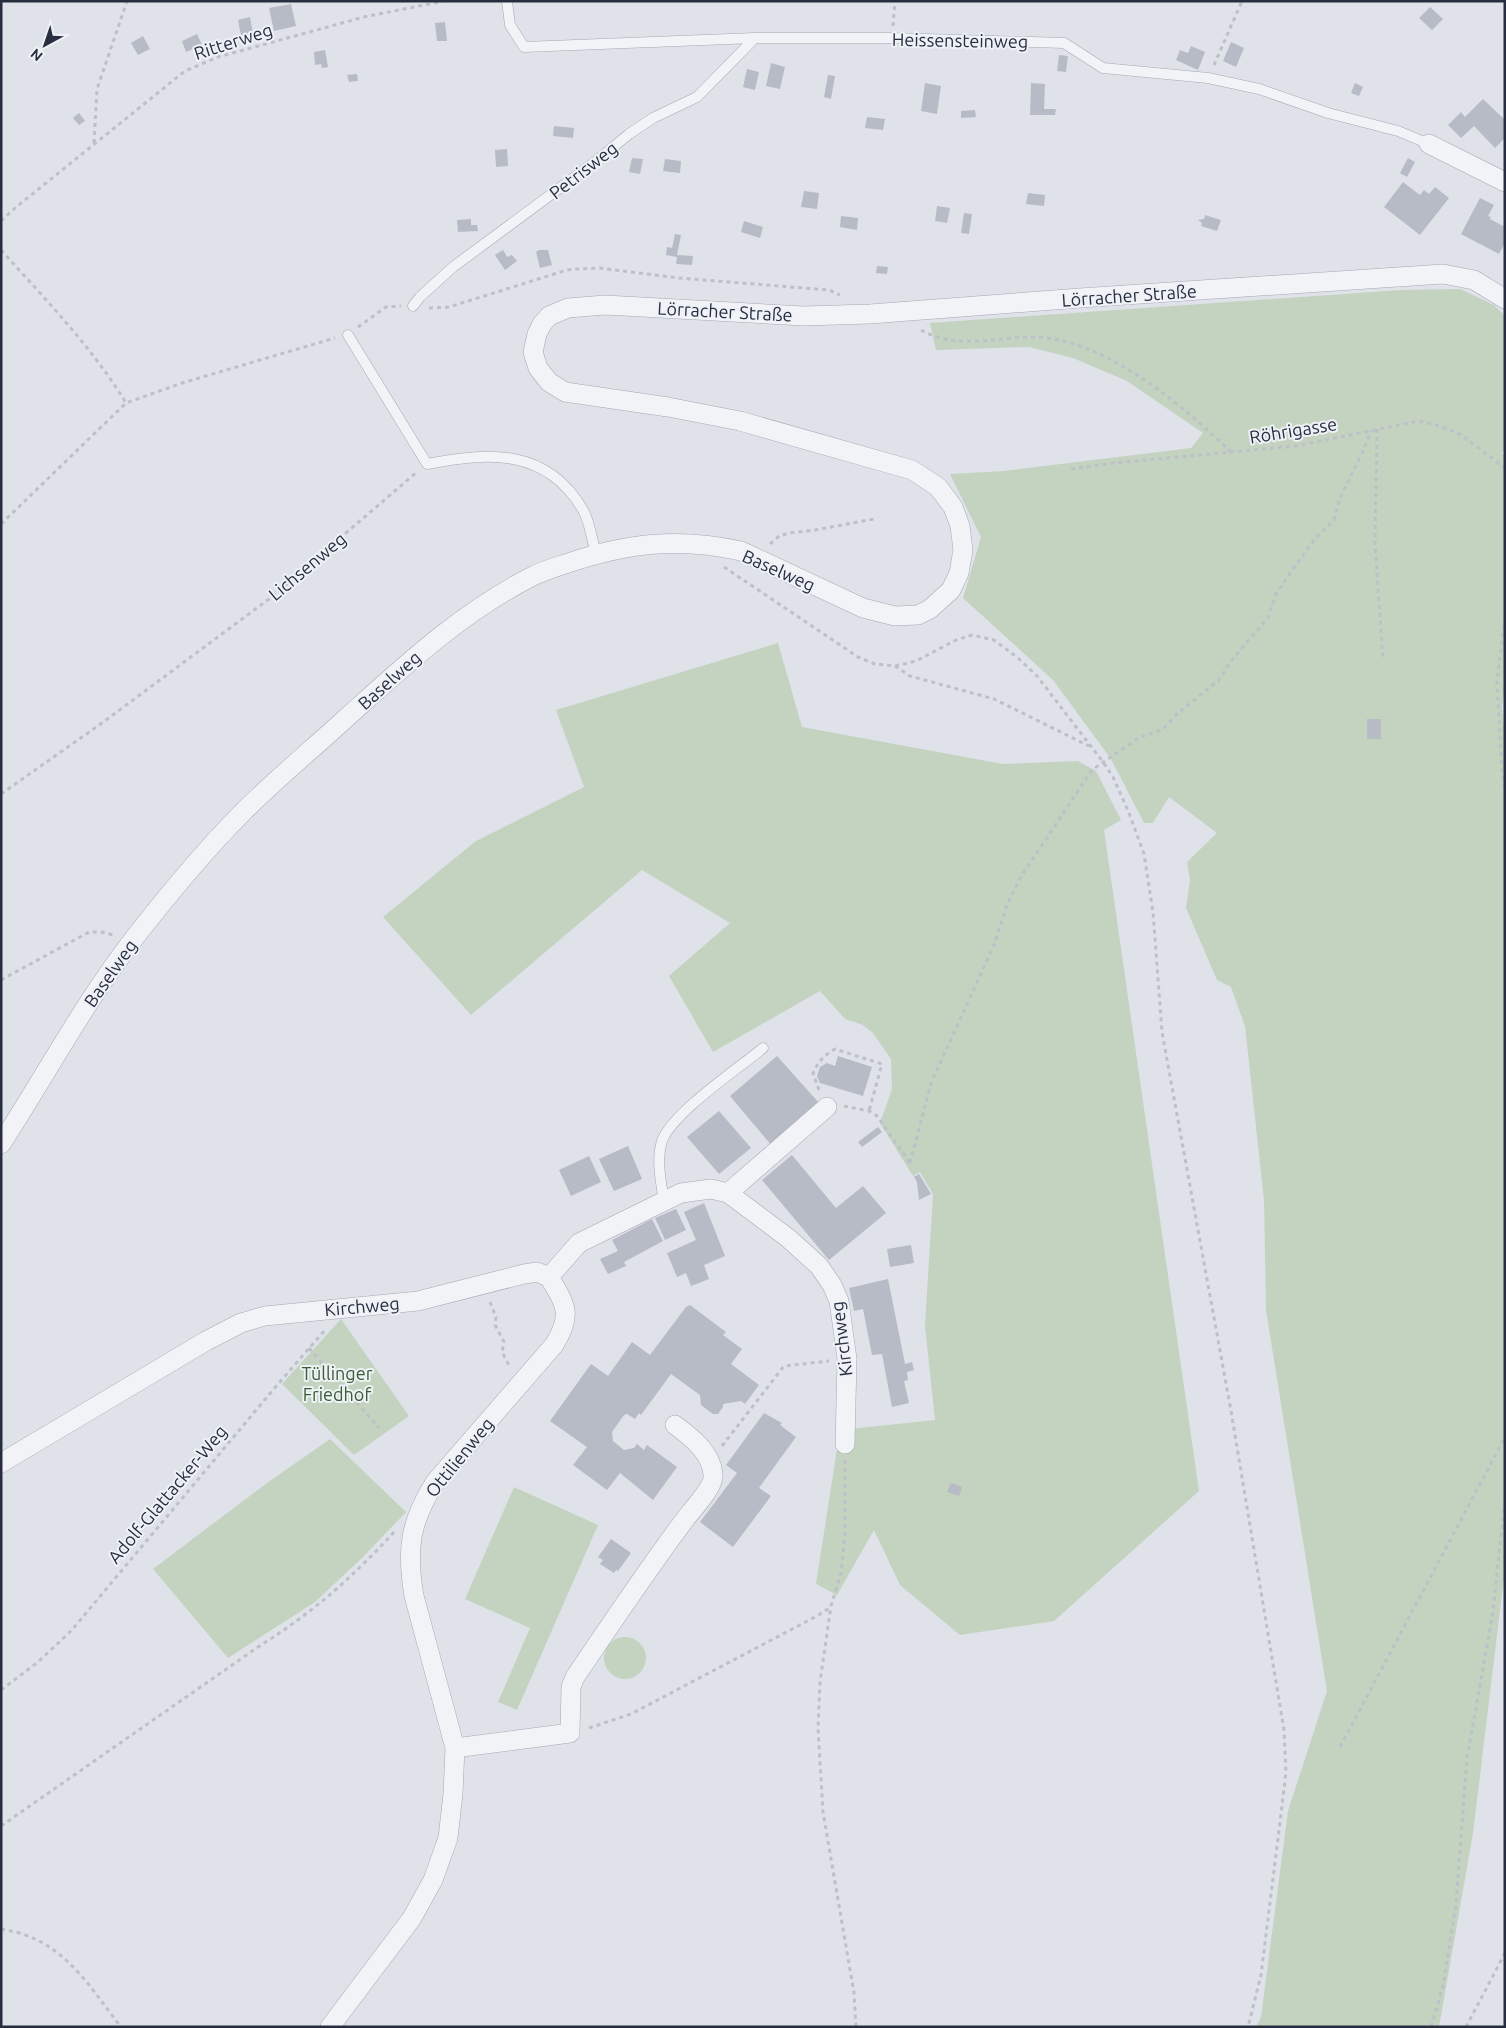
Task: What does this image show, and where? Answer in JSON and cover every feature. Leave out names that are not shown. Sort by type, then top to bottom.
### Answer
[{"type":"street","points":[[1429,144],[1505,182]]},
{"type":"street","name":"Lörracher Straße","points":[[939,601],[951,590],[959,573],[963,550],[960,526],[952,507],[938,487],[912,470],[740,421],[668,407],[565,392],[549,382],[538,368],[533,352],[537,334],[542,324],[549,316],[568,308],[605,305],[804,316],[914,312],[1080,298],[1443,274],[1474,280],[1505,299]]},
{"type":"street","name":"Baselweg","points":[[1,1144],[93,996],[131,942],[185,875],[244,811],[434,641],[481,607],[532,576],[622,547],[657,543],[721,547],[741,551],[762,559],[863,608],[895,616],[918,614],[930,609],[939,601]]},
{"type":"street","points":[[728,1193],[827,1107]]},
{"type":"street","name":"Kirchweg","points":[[1,1463],[206,1341],[241,1323],[265,1316],[418,1301],[537,1272],[549,1277],[579,1243],[681,1193],[711,1189],[728,1193],[788,1238],[824,1272],[839,1302],[847,1358],[845,1444]]},
{"type":"street","name":"Ottilienweg","points":[[330,2027],[412,1918],[433,1880],[448,1838],[454,1794],[455,1748],[426,1647],[412,1588],[409,1548],[417,1515],[436,1480],[554,1344],[564,1329],[566,1312],[562,1298],[549,1277]]},
{"type":"street","points":[[455,1748],[570,1733],[571,1687],[575,1678],[708,1488],[714,1476],[710,1460],[695,1441],[675,1425]]},
{"type":"lane","name":"Heissensteinweg","points":[[507,1],[510,25],[524,47],[755,38],[892,38],[1064,43],[1103,68],[1208,78],[1258,89],[1328,113],[1398,131],[1429,144]]},
{"type":"lane","name":"Petrisweg","points":[[413,306],[420,296],[453,267],[595,162],[629,134],[653,118],[696,97],[755,38]]},
{"type":"lane","points":[[348,335],[427,464],[485,456],[517,459],[549,471],[562,483],[584,510],[596,554]]},
{"type":"lane","points":[[664,1201],[659,1162],[662,1140],[670,1126],[688,1108],[764,1048]]},
{"type":"path","points":[[94,143],[97,89],[127,1]]},
{"type":"path","name":"Ritterweg","points":[[1,221],[94,143],[185,72],[218,57],[364,17],[444,1]]},
{"type":"path","points":[[892,38],[895,1]]},
{"type":"path","points":[[1208,78],[1242,1]]},
{"type":"path","points":[[1,250],[52,307],[112,380],[126,403]]},
{"type":"path","points":[[1,524],[126,403],[182,383],[348,335],[386,307],[449,308],[567,270],[600,268],[679,278],[829,290],[843,297]]},
{"type":"path","points":[[914,312],[916,327],[946,340],[962,343],[1015,337],[1047,338],[1074,344],[1099,353],[1137,376],[1200,422],[1232,453]]},
{"type":"path","name":"Röhrigasse","points":[[1071,470],[1114,462],[1294,446],[1419,421],[1440,426],[1460,434],[1505,468]]},
{"type":"path","points":[[1377,429],[1375,543],[1383,660]]},
{"type":"path","points":[[827,1107],[841,1106],[868,1111],[877,1116],[910,1163],[931,1083],[994,945],[1006,905],[1035,853],[1092,770],[1140,737],[1162,730],[1177,714],[1219,680],[1231,661],[1268,618],[1276,594],[1292,570],[1315,539],[1334,520],[1340,498],[1364,451],[1371,431]]},
{"type":"path","name":"Lichsenweg","points":[[1,794],[102,723],[269,599],[427,464]]},
{"type":"path","points":[[762,559],[770,543],[779,536],[874,519]]},
{"type":"path","points":[[1505,617],[1497,682],[1502,774],[1505,791]]},
{"type":"path","points":[[1018,658],[1037,676],[1103,762],[1117,786],[1144,854],[1153,912],[1162,1032],[1231,1411],[1284,1730],[1286,1772],[1282,1806],[1261,1975],[1248,2027]]},
{"type":"path","points":[[895,666],[910,676],[994,699],[1090,746]]},
{"type":"path","points":[[1,980],[89,932],[102,932],[131,942]]},
{"type":"path","points":[[819,1089],[813,1073],[817,1064],[826,1054],[835,1049],[882,1064],[868,1111]]},
{"type":"path","points":[[490,1304],[496,1318],[495,1325],[504,1342],[502,1352],[518,1386]]},
{"type":"path","name":"Adolf-Glattacker-Weg","points":[[1,1690],[38,1662],[71,1630],[345,1308]]},
{"type":"path","points":[[309,1348],[379,1428]]},
{"type":"path","points":[[710,1460],[784,1366],[847,1358]]},
{"type":"path","points":[[1340,1747],[1505,1437]]},
{"type":"path","points":[[845,1444],[845,1535],[841,1573],[831,1606],[820,1682],[818,1728],[823,1812],[854,1993],[856,2027]]},
{"type":"path","points":[[1431,2027],[1443,1986],[1456,1904],[1467,1758],[1492,1612],[1505,1498]]},
{"type":"path","points":[[1,1826],[322,1603],[361,1568],[396,1529],[417,1515]]},
{"type":"path","points":[[570,1733],[631,1714],[817,1616],[831,1606]]},
{"type":"path","points":[[1,1929],[32,1936],[50,1946],[78,1972],[121,2027]]},
{"type":"path","points":[[1466,2027],[1505,1953]]},
{"type":"green space","points":[[1460,289],[1494,305],[1505,316],[1505,449],[1502,453],[1505,456],[1505,685],[1502,707],[1505,736],[1505,1569],[1473,1833],[1439,2027],[1256,2027],[1261,2017],[1288,1811],[1327,1691],[1266,1310],[1264,1200],[1245,1026],[1231,987],[1217,980],[1186,908],[1190,880],[1187,862],[1217,833],[1169,797],[1153,823],[1144,823],[1111,759],[1053,680],[963,598],[981,537],[950,474],[1004,471],[1191,448],[1203,433],[1127,381],[1073,358],[1029,347],[936,350],[930,323],[1400,290]]},
{"type":"green space","points":[[778,643],[802,727],[1003,764],[1078,761],[1096,771],[1121,820],[1104,830],[1199,1491],[1054,1621],[960,1635],[900,1585],[874,1530],[837,1595],[816,1584],[840,1430],[935,1420],[925,1326],[933,1194],[920,1172],[913,1176],[880,1123],[892,1089],[891,1059],[873,1033],[863,1025],[845,1019],[820,991],[713,1052],[669,976],[730,923],[642,870],[471,1015],[383,917],[476,841],[584,787],[556,710]]},
{"type":"green space","name":"Tüllinger Friedhof","points":[[341,1319],[409,1416],[354,1455],[282,1384]]},
{"type":"green space","points":[[330,1439],[406,1512],[362,1558],[315,1602],[228,1658],[153,1569],[267,1483]]},
{"type":"green space","points":[[514,1487],[598,1525],[517,1710],[498,1702],[530,1628],[465,1599]]},
{"type":"green space","points":[[629,1637],[637,1640],[643,1646],[646,1658],[643,1670],[637,1676],[621,1679],[613,1676],[607,1670],[604,1654],[607,1646],[613,1640]]},
{"type":"building","points":[[291,4],[296,26],[274,31],[269,8]]},
{"type":"building","points":[[1430,7],[1443,19],[1432,30],[1419,18]]},
{"type":"building","points":[[250,17],[253,34],[241,36],[238,20]]},
{"type":"building","points":[[445,22],[447,41],[437,41],[435,23]]},
{"type":"building","points":[[197,34],[202,45],[186,52],[182,41]]},
{"type":"building","points":[[143,36],[150,49],[138,55],[131,43]]},
{"type":"building","points":[[1231,42],[1244,48],[1236,67],[1223,61]]},
{"type":"building","points":[[1191,46],[1205,52],[1198,70],[1176,60],[1180,50],[1188,53]]},
{"type":"building","points":[[325,50],[328,67],[322,68],[321,64],[315,65],[314,52]]},
{"type":"building","points":[[1059,55],[1068,56],[1066,72],[1057,71]]},
{"type":"building","points":[[771,63],[785,67],[780,89],[766,86]]},
{"type":"building","points":[[747,69],[759,72],[755,90],[743,87]]},
{"type":"building","points":[[357,74],[358,81],[349,82],[347,75]]},
{"type":"building","points":[[828,75],[835,76],[831,99],[824,97]]},
{"type":"building","points":[[925,83],[941,86],[937,114],[921,111]]},
{"type":"building","points":[[1031,83],[1045,84],[1044,109],[1056,109],[1055,115],[1030,115]]},
{"type":"building","points":[[1355,83],[1363,87],[1359,96],[1351,93]]},
{"type":"building","points":[[1483,99],[1505,120],[1505,138],[1495,148],[1474,126],[1461,138],[1448,125],[1461,112],[1465,117]]},
{"type":"building","points":[[975,110],[976,117],[961,118],[961,111]]},
{"type":"building","points":[[79,113],[85,121],[79,125],[73,118]]},
{"type":"building","points":[[867,117],[885,119],[883,130],[865,128]]},
{"type":"building","points":[[554,126],[574,128],[573,138],[553,136]]},
{"type":"building","points":[[507,149],[508,166],[496,167],[495,150]]},
{"type":"building","points":[[632,158],[643,159],[640,174],[629,172]]},
{"type":"building","points":[[1408,158],[1415,162],[1407,177],[1400,173]]},
{"type":"building","points":[[665,159],[681,161],[680,173],[663,171]]},
{"type":"building","points":[[1403,182],[1420,195],[1424,190],[1429,194],[1435,187],[1449,198],[1420,235],[1384,207]]},
{"type":"building","points":[[804,191],[819,193],[817,209],[801,207]]},
{"type":"building","points":[[1028,193],[1045,195],[1044,206],[1026,204]]},
{"type":"building","points":[[1480,198],[1494,205],[1488,216],[1491,217],[1490,219],[1505,227],[1505,243],[1499,254],[1461,234]]},
{"type":"building","points":[[937,206],[950,208],[947,223],[935,221]]},
{"type":"building","points":[[964,213],[972,214],[969,234],[961,233]]},
{"type":"building","points":[[1205,215],[1221,220],[1217,231],[1201,226],[1202,223],[1198,220],[1204,219]]},
{"type":"building","points":[[841,216],[858,218],[857,230],[840,227]]},
{"type":"building","points":[[471,219],[471,225],[477,225],[478,231],[458,232],[457,220]]},
{"type":"building","points":[[744,221],[763,227],[760,238],[741,232]]},
{"type":"building","points":[[675,234],[681,235],[677,255],[693,256],[692,265],[676,264],[677,257],[666,255],[667,247],[672,248]]},
{"type":"building","points":[[503,250],[507,257],[512,255],[517,261],[505,270],[495,255]]},
{"type":"building","points":[[548,250],[552,265],[540,268],[536,252]]},
{"type":"building","points":[[877,266],[888,267],[887,274],[876,273]]},
{"type":"building","points":[[1367,719],[1381,719],[1381,739],[1367,739]]},
{"type":"building","points":[[777,1056],[819,1103],[772,1146],[730,1096]]},
{"type":"building","points":[[838,1056],[872,1067],[863,1096],[820,1083],[817,1076],[820,1067],[827,1063],[835,1066]]},
{"type":"building","points":[[719,1111],[751,1148],[719,1174],[687,1137]]},
{"type":"building","points":[[878,1127],[882,1132],[862,1147],[858,1142]]},
{"type":"building","points":[[628,1146],[642,1179],[614,1191],[599,1159]]},
{"type":"building","points":[[792,1155],[836,1208],[863,1186],[886,1213],[829,1260],[762,1180]]},
{"type":"building","points":[[589,1156],[601,1182],[571,1196],[559,1170]]},
{"type":"building","points":[[919,1174],[931,1194],[919,1200],[917,1182],[914,1177]]},
{"type":"building","points":[[704,1203],[725,1256],[704,1265],[709,1279],[691,1286],[686,1273],[677,1277],[667,1253],[696,1240],[684,1212]]},
{"type":"building","points":[[676,1209],[686,1230],[665,1240],[655,1218]]},
{"type":"building","points":[[652,1219],[663,1241],[624,1262],[626,1266],[608,1274],[600,1259],[618,1251],[612,1240]]},
{"type":"building","points":[[911,1245],[914,1263],[890,1267],[887,1249]]},
{"type":"building","points":[[888,1279],[905,1364],[912,1362],[914,1370],[907,1372],[908,1380],[904,1381],[909,1403],[892,1407],[882,1354],[872,1355],[863,1309],[854,1311],[849,1288]]},
{"type":"building","points":[[690,1305],[726,1332],[723,1335],[742,1349],[731,1364],[759,1385],[745,1404],[741,1401],[723,1404],[718,1414],[713,1414],[701,1405],[700,1395],[671,1374],[641,1415],[639,1413],[635,1419],[627,1414],[624,1415],[612,1432],[613,1441],[624,1450],[634,1448],[637,1444],[644,1450],[647,1445],[677,1467],[653,1500],[620,1473],[607,1490],[573,1465],[587,1447],[550,1421],[591,1364],[608,1376],[632,1342],[650,1355],[686,1307]]},
{"type":"building","points":[[764,1413],[782,1423],[780,1425],[796,1437],[759,1488],[771,1496],[733,1547],[700,1522],[737,1473],[726,1465]]},
{"type":"building","points":[[951,1483],[962,1487],[959,1496],[947,1492]]},
{"type":"building","points":[[611,1539],[631,1553],[618,1571],[616,1570],[614,1573],[600,1564],[603,1560],[598,1557]]}]
